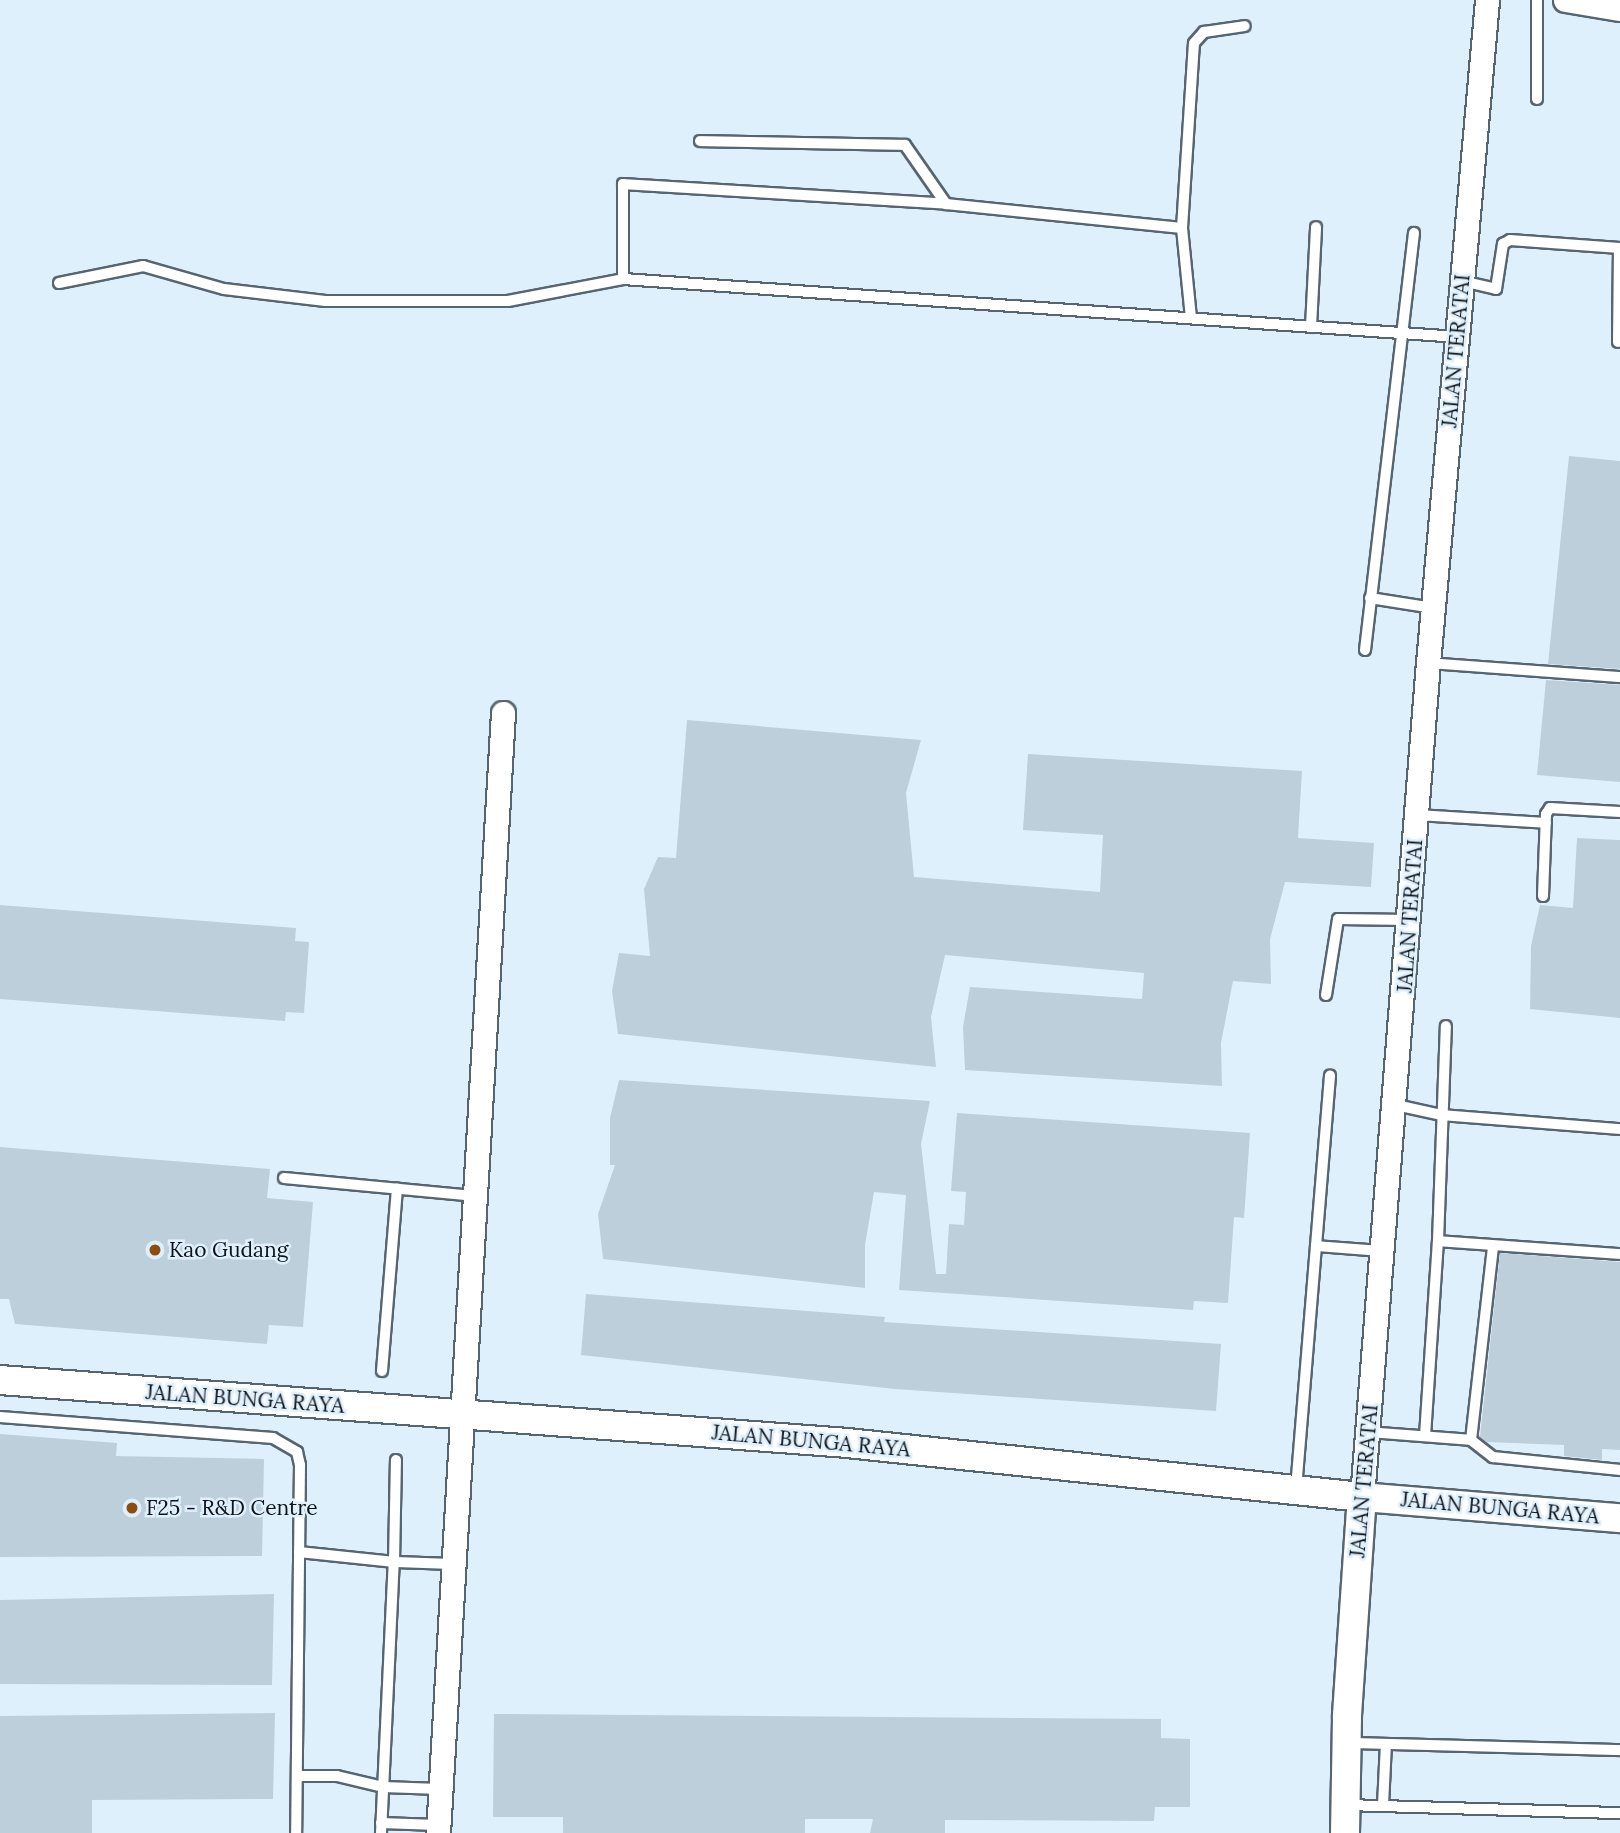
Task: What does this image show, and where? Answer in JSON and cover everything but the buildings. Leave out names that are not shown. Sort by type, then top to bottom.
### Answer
[{"type":"street","name":"JALAN TERATAI","points":[[1345,1833],[1346,1743],[1362,1497],[1396,1105],[1428,663],[1487,0]]},
{"type":"street","points":[[1565,0],[1620,9]]},
{"type":"street","points":[[438,1829],[503,713]]},
{"type":"street","name":"JALAN BUNGA RAYA","points":[[0,1380],[848,1443],[1362,1497],[1620,1518]]},
{"type":"lane","points":[[1537,0],[1537,99]]},
{"type":"lane","points":[[1191,318],[1182,228],[1195,43],[1204,32],[1245,26]]},
{"type":"lane","points":[[700,141],[905,145],[946,204]]},
{"type":"lane","points":[[623,279],[623,184],[946,204],[1182,228]]},
{"type":"lane","points":[[1311,327],[1316,227]]},
{"type":"lane","points":[[1365,650],[1414,233]]},
{"type":"lane","points":[[1462,281],[1496,289],[1503,244],[1510,240],[1619,248],[1618,342]]},
{"type":"lane","points":[[59,283],[143,265],[224,289],[325,301],[509,301],[623,279],[1458,337]]},
{"type":"lane","points":[[1370,598],[1433,608]]},
{"type":"lane","points":[[1428,663],[1620,677]]},
{"type":"lane","points":[[1544,896],[1545,823],[1552,807],[1620,812]]},
{"type":"lane","points":[[1417,815],[1545,823]]},
{"type":"lane","points":[[1326,995],[1338,919],[1409,920]]},
{"type":"lane","points":[[1425,1436],[1438,1241],[1446,1026]]},
{"type":"lane","points":[[1296,1489],[1330,1076]]},
{"type":"lane","points":[[1396,1105],[1441,1115],[1620,1129]]},
{"type":"lane","points":[[284,1178],[476,1196]]},
{"type":"lane","points":[[382,1371],[397,1189]]},
{"type":"lane","points":[[1438,1241],[1620,1254]]},
{"type":"lane","points":[[1471,1440],[1493,1245]]},
{"type":"lane","points":[[1316,1246],[1383,1251]]},
{"type":"lane","points":[[0,1417],[273,1438],[297,1452],[300,1465],[296,1833]]},
{"type":"lane","points":[[1368,1432],[1471,1440],[1493,1457],[1620,1470]]},
{"type":"lane","points":[[396,1460],[394,1562],[381,1828],[438,1829]]},
{"type":"lane","points":[[299,1552],[394,1562],[454,1564]]},
{"type":"lane","points":[[1346,1743],[1620,1749]]},
{"type":"lane","points":[[1383,1805],[1385,1744]]},
{"type":"lane","points":[[297,1776],[337,1776],[383,1787],[440,1789]]},
{"type":"lane","points":[[1345,1805],[1620,1813]]},
{"type":"place","name":"Kao Gudang","points":[[155,1250]]},
{"type":"place","name":"F25 - R&D Centre","points":[[132,1508]]}]
